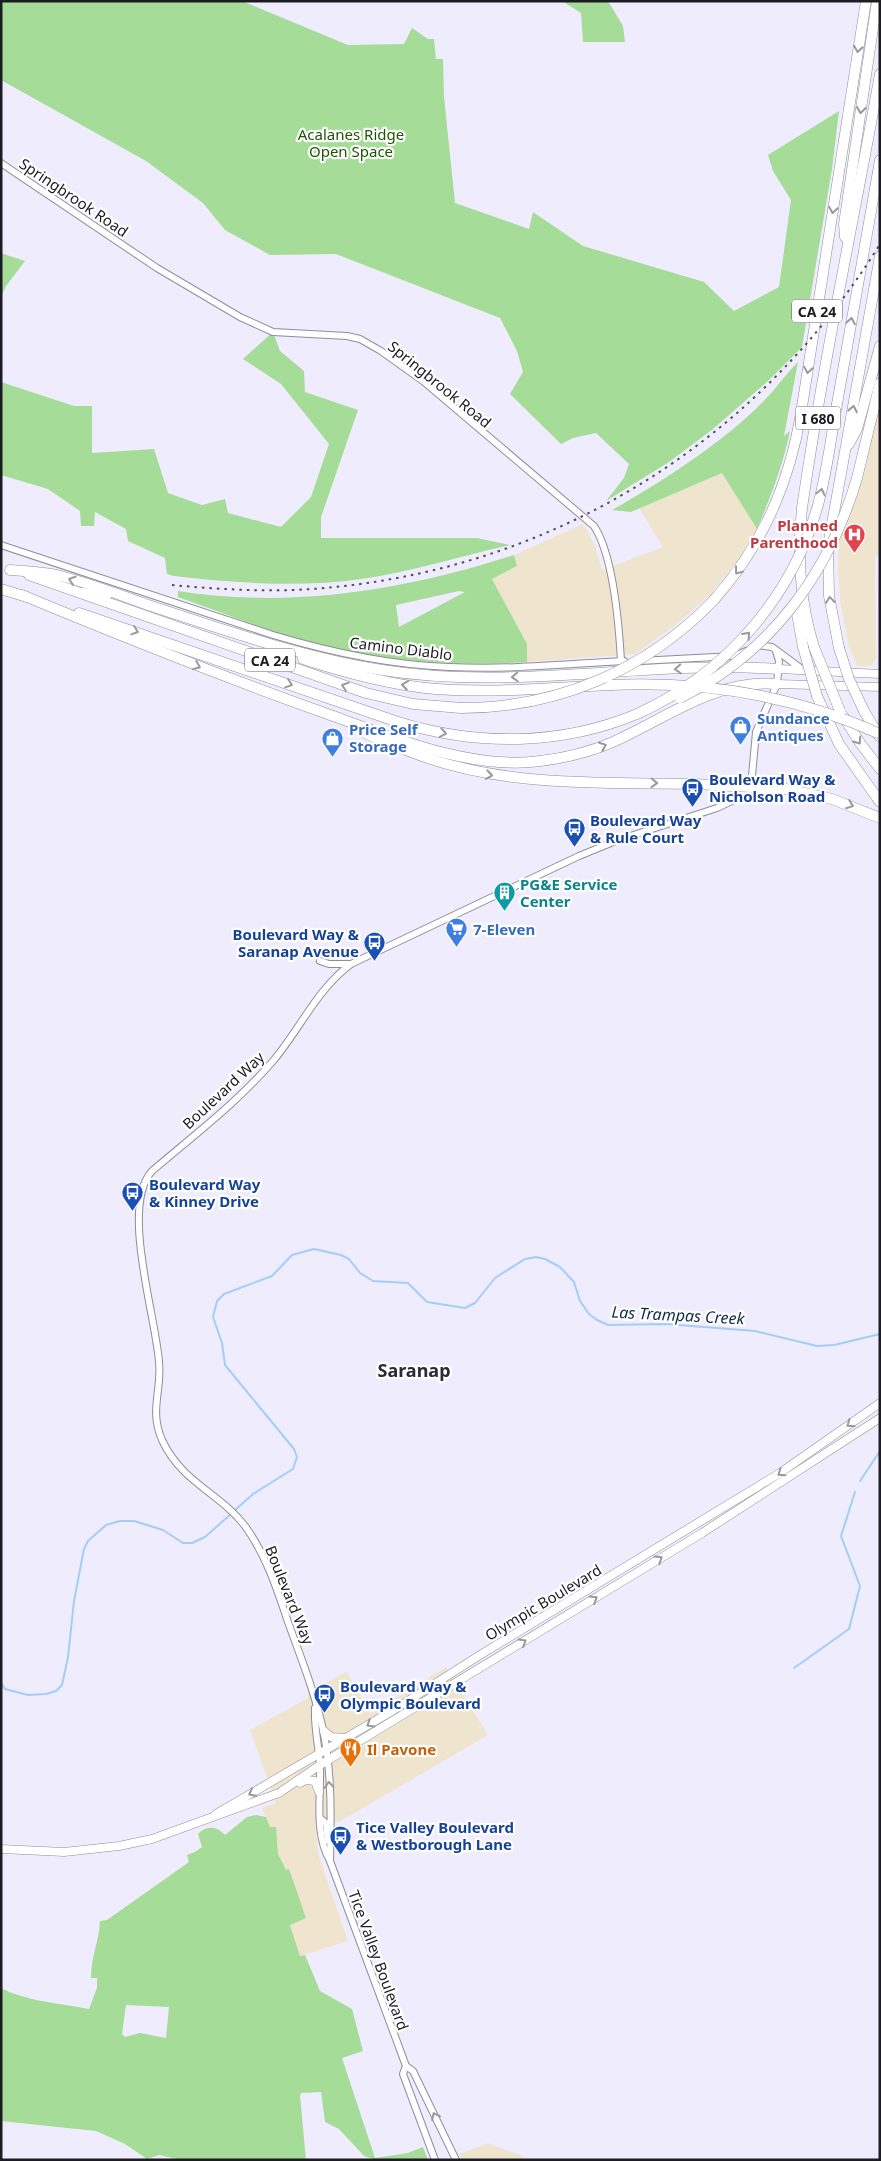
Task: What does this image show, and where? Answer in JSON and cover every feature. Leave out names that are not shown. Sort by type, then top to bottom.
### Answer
[{"type":"highway","name":"CA 24","points":[[6,568],[83,593],[366,693],[414,704],[461,708],[496,707],[536,701],[601,680],[638,661],[667,642],[713,601],[738,571],[758,540],[777,502],[791,461],[801,413],[866,1]]},
{"type":"highway","points":[[846,248],[844,224],[877,1]]},
{"type":"highway","name":"I 680","points":[[880,74],[862,178],[846,248],[802,508],[800,545],[801,590],[814,647],[840,711],[860,743],[880,769]]},
{"type":"highway","points":[[637,714],[681,691],[720,661],[746,636],[777,596],[799,557],[814,518],[823,482],[880,160]]},
{"type":"highway","name":"I 680","points":[[880,256],[869,326],[833,509],[828,559],[829,596],[839,648],[849,678],[864,711],[880,735]]},
{"type":"highway","points":[[843,456],[857,429],[880,346]]},
{"type":"highway","points":[[22,595],[121,626],[421,729],[482,739],[544,738],[590,730],[683,697],[715,678],[745,655],[793,607],[824,562],[839,530],[857,478],[880,383]]},
{"type":"highway","points":[[6,568],[59,576],[309,654],[392,672],[476,678],[700,668],[779,669]]},
{"type":"highway","name":"CA 24","points":[[1,589],[22,595],[227,678],[346,721]]},
{"type":"highway","points":[[801,590],[797,614],[803,646],[817,696],[839,744],[880,802]]},
{"type":"highway","points":[[83,593],[107,596],[342,671],[401,685],[437,689],[485,690],[611,685],[680,685],[754,693],[814,708],[880,735]]},
{"type":"highway","points":[[346,721],[459,756],[495,762],[530,763],[574,755],[604,746],[717,690],[746,684],[777,684]]},
{"type":"highway","points":[[864,711],[880,730]]},
{"type":"highway","points":[[346,721],[370,736],[425,758],[490,776],[786,788],[838,801],[880,818]]},
{"type":"main road","points":[[779,669],[880,674]]},
{"type":"main road","points":[[777,684],[880,687]]},
{"type":"main road","name":"Olympic Boulevard","points":[[215,1815],[224,1807],[349,1737],[480,1655],[780,1474],[880,1403]]},
{"type":"main road","name":"Olympic Boulevard","points":[[1,1849],[64,1852],[120,1846],[178,1830],[271,1796],[697,1536],[880,1418]]},
{"type":"main road","points":[[324,1731],[331,1737],[349,1737]]},
{"type":"main road","points":[[286,1788],[291,1788],[306,1780],[312,1780],[317,1782],[320,1792]]},
{"type":"street","name":"Springbrook Road","points":[[1,163],[157,268],[240,317],[273,332],[299,335],[335,334],[360,340],[381,351],[423,381],[594,526],[603,541],[609,564],[622,662]]},
{"type":"street","name":"Camino Diablo","points":[[1,545],[288,639],[367,658],[421,666],[472,668],[734,656],[761,644],[772,647],[776,651]]},
{"type":"street","points":[[776,651],[779,669],[777,684]]},
{"type":"street","points":[[776,651],[803,670]]},
{"type":"street","name":"Boulevard Way","points":[[322,1752],[314,1694],[278,1592],[257,1545],[241,1521],[186,1475],[163,1441],[156,1423],[155,1404],[160,1364],[141,1254],[142,1185],[152,1171],[255,1081],[274,1059],[325,988],[351,964],[579,856],[618,840],[718,808],[734,800],[745,789],[751,778],[756,732],[777,684]]},
{"type":"street","points":[[320,961],[329,964],[351,964]]},
{"type":"street","name":"Boulevard Way","points":[[316,1704],[324,1731],[322,1752]]},
{"type":"street","name":"Tice Valley Boulevard","points":[[322,1752],[331,1846],[330,1861]]},
{"type":"street","name":"Tice Valley Boulevard","points":[[324,1763],[320,1792],[320,1818],[324,1851],[330,1861],[406,2066],[413,2071],[456,2160]]},
{"type":"street","points":[[320,1818],[326,1823],[327,1838],[331,1846]]},
{"type":"street","name":"Tice Valley Boulevard","points":[[406,2066],[403,2074],[435,2160]]},
{"type":"shaded area","points":[[880,407],[880,554],[875,557],[876,658],[871,666],[857,666],[849,647],[840,601],[839,539],[855,497]]},
{"type":"shaded area","points":[[722,473],[757,529],[738,560],[709,596],[673,627],[635,654],[527,662],[527,644],[492,579],[517,566],[514,555],[583,524],[595,545],[602,570],[663,547],[639,508]]},
{"type":"shaded area","points":[[446,1667],[488,1735],[339,1822],[315,1823],[319,1857],[348,1941],[300,1956],[290,1924],[306,1918],[289,1870],[286,1871],[278,1854],[276,1828],[270,1827],[262,1808],[276,1803],[250,1730],[308,1698],[308,1691],[347,1672],[370,1714]]},
{"type":"shaded area","points":[[488,2143],[523,2156],[524,2160],[463,2160],[459,2154]]},
{"type":"green space","name":"Acalanes Ridge Open Space","points":[[1,1],[242,1],[348,45],[404,44],[412,28],[428,39],[434,39],[436,59],[443,59],[444,97],[455,203],[529,229],[533,212],[583,246],[704,282],[734,311],[779,287],[791,200],[773,171],[768,155],[839,111],[832,169],[802,347],[769,380],[713,429],[669,462],[606,501],[624,478],[629,464],[596,433],[573,438],[561,444],[510,394],[523,372],[517,351],[500,318],[336,254],[270,255],[225,230],[203,203],[146,161],[1,80]]},
{"type":"green space","points":[[562,1],[608,1],[623,26],[625,42],[583,42],[581,13]]},
{"type":"green space","points":[[1,253],[25,261],[6,286],[1,297]]},
{"type":"green space","points":[[273,332],[280,351],[304,371],[305,392],[358,410],[321,517],[321,538],[477,538],[510,545],[399,572],[338,582],[268,584],[174,576],[167,574],[165,558],[128,541],[126,529],[95,512],[94,526],[81,526],[80,511],[48,489],[1,475],[1,382],[74,406],[92,406],[92,453],[154,449],[168,493],[202,505],[225,499],[228,513],[281,527],[311,497],[329,444],[281,384],[243,359]]},
{"type":"green space","points":[[798,362],[784,436],[790,431],[787,444],[776,480],[757,529],[722,473],[631,512],[612,510],[676,471],[718,441],[757,408]]},
{"type":"green space","points":[[514,555],[517,566],[492,579],[527,644],[527,662],[449,663],[396,659],[344,651],[283,635],[178,597],[178,591],[220,596],[263,598],[348,593],[390,587]],"holes":[[[459,591],[465,592],[399,627],[396,605]]]},
{"type":"green space","points":[[256,1815],[266,1817],[270,1827],[276,1827],[278,1854],[286,1870],[289,1869],[306,1918],[290,1925],[300,1956],[305,1955],[320,1991],[352,2009],[363,2051],[342,2058],[375,2158],[408,2153],[423,2147],[428,2160],[376,2160],[364,2156],[339,2129],[325,2122],[321,2092],[301,2093],[300,2096],[306,2160],[181,2160],[159,2155],[147,2159],[125,2144],[96,2131],[1,2121],[1,1988],[33,1999],[89,2009],[97,1988],[97,1978],[91,1978],[91,1970],[100,1921],[107,1920],[189,1862],[187,1855],[202,1847],[198,1834],[201,1831],[215,1828],[225,1835],[247,1817]],"holes":[[[126,2005],[169,2007],[166,2038],[140,2033],[125,2037],[122,2034]]]},
{"type":"waterway","name":"Las Trampas Creek","points":[[234,1511],[253,1494],[293,1469],[297,1457],[294,1449],[225,1365],[222,1343],[213,1317],[217,1301],[224,1294],[272,1276],[292,1255],[314,1249],[341,1255],[349,1259],[360,1273],[373,1281],[408,1283],[427,1302],[465,1308],[475,1303],[495,1278],[525,1259],[536,1257],[545,1259],[560,1267],[574,1282],[580,1301],[589,1314],[608,1325],[666,1324],[755,1331],[817,1346],[834,1345],[880,1334]]},
{"type":"waterway","points":[[860,1481],[880,1451]]},
{"type":"waterway","points":[[794,1668],[849,1629],[860,1586],[841,1536],[855,1492]]},
{"type":"waterway","name":"Las Trampas Creek","points":[[1,1683],[5,1689],[28,1695],[46,1694],[56,1691],[62,1685],[68,1657],[74,1601],[84,1549],[88,1541],[106,1525],[120,1521],[134,1521],[163,1530],[183,1543],[192,1543],[205,1537],[231,1514]]},
{"type":"railway","points":[[172,585],[294,590],[335,587],[419,574],[499,551],[576,520],[648,480],[715,432],[776,376],[831,313],[880,244]]},
{"type":"place","name":"Planned Parenthood","points":[[854,553]]},
{"type":"place","name":"Sundance Antiques","points":[[741,746]]},
{"type":"place","name":"Price Self Storage","points":[[333,757]]},
{"type":"place","name":"Boulevard Way & Nicholson Road","points":[[693,807]]},
{"type":"place","name":"Boulevard Way & Rule Court","points":[[574,848]]},
{"type":"place","name":"PG&E Service Center","points":[[504,912]]},
{"type":"place","name":"7-Eleven","points":[[457,948]]},
{"type":"place","name":"Boulevard Way & Saranap Avenue","points":[[375,962]]},
{"type":"place","name":"Boulevard Way & Kinney Drive","points":[[133,1212]]},
{"type":"place","name":"Boulevard Way & Olympic Boulevard","points":[[324,1714]]},
{"type":"place","name":"Il Pavone","points":[[351,1768]]},
{"type":"place","name":"Tice Valley Boulevard & Westborough Lane","points":[[340,1855]]},
{"type":"district","name":"Saranap","points":[[414,1370]]}]
